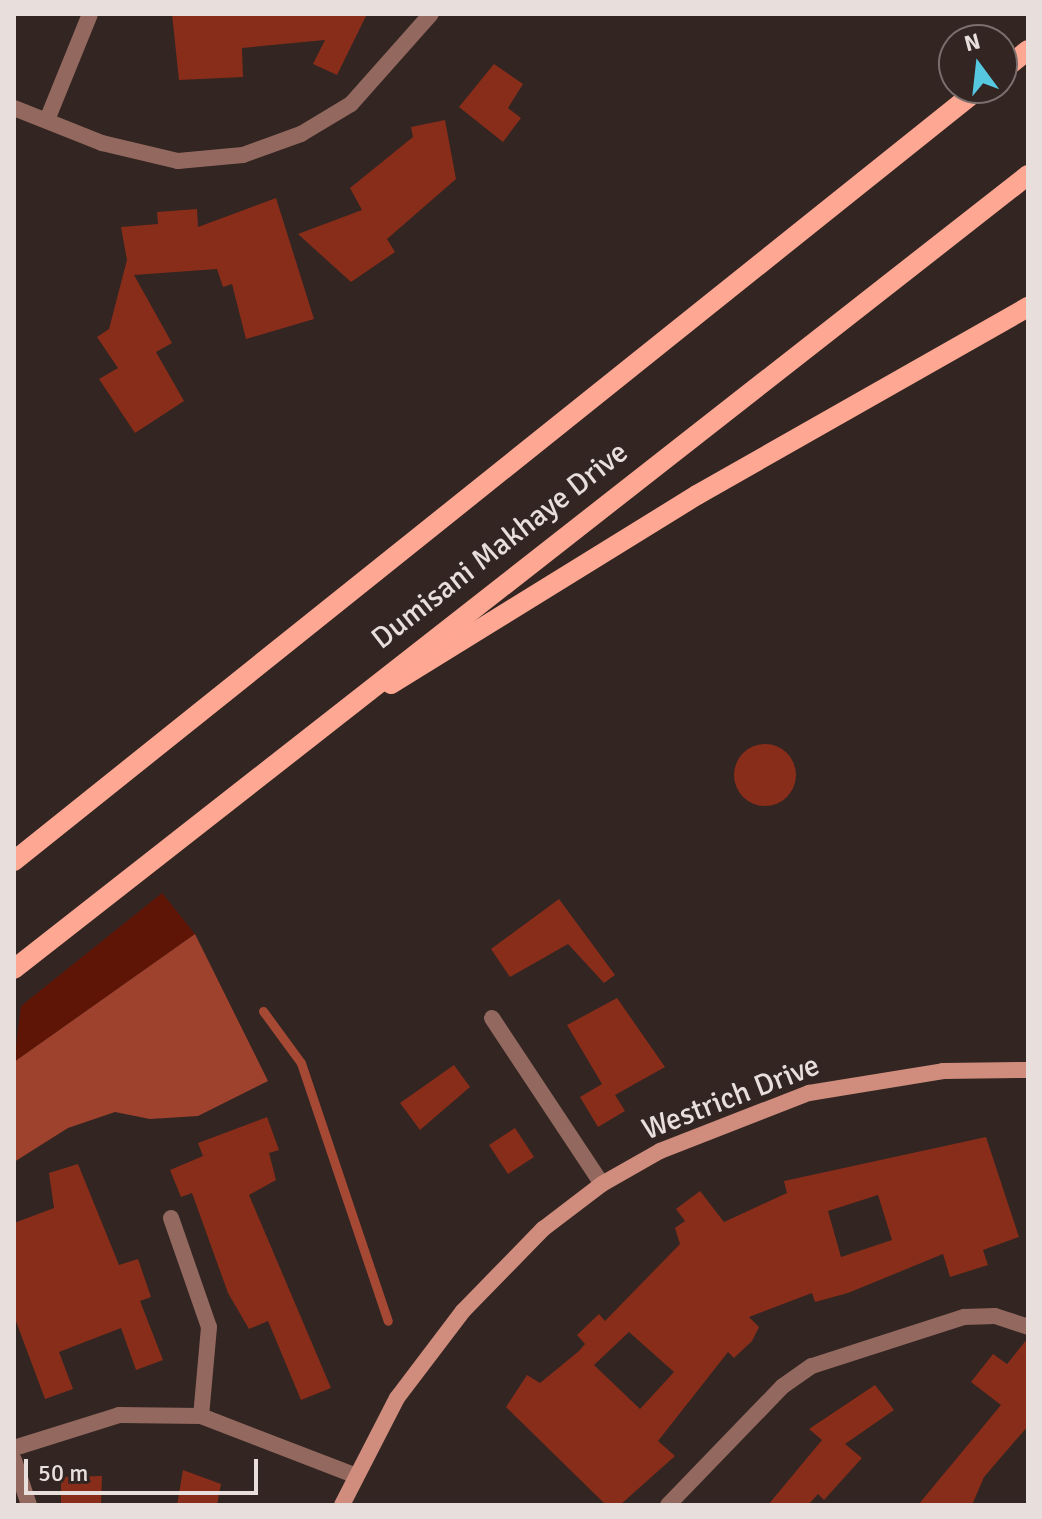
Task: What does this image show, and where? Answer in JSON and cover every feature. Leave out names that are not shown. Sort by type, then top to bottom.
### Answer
[{"type":"main road","name":"Dumisani Makhaye Drive","points":[[14,861],[960,104]]},
{"type":"main road","name":"Dumisani Makhaye Drive","points":[[14,969],[307,736],[1028,175]]},
{"type":"main road","points":[[307,736],[697,495],[1028,307]]},
{"type":"street","points":[[47,120],[90,14]]},
{"type":"street","points":[[14,108],[178,161],[243,155],[301,134],[351,104],[431,14]]},
{"type":"street","points":[[492,1018],[602,1184]]},
{"type":"street","name":"Westrich Drive","points":[[342,1505],[354,1475],[397,1398],[463,1311],[543,1229],[602,1184],[660,1151],[809,1093],[943,1071],[1028,1070]]},
{"type":"street","points":[[171,1218],[210,1337],[201,1416]]},
{"type":"street","points":[[668,1505],[783,1386],[812,1366],[964,1317],[995,1316],[1028,1327]]},
{"type":"street","points":[[14,1448],[119,1415],[201,1416],[354,1475]]},
{"type":"street","points":[[14,1460],[29,1505]]},
{"type":"shaded area","points":[[162,893],[195,934],[14,1062],[21,1006]]},
{"type":"shaded area","points":[[195,934],[268,1081],[198,1116],[150,1119],[115,1112],[68,1128],[14,1162],[14,1062]]},
{"type":"building","points":[[172,14],[367,14],[337,75],[313,64],[325,40],[242,48],[243,77],[179,80]]},
{"type":"building","points":[[494,64],[523,84],[508,108],[521,118],[503,142],[459,107]]},
{"type":"building","points":[[445,120],[456,179],[387,239],[395,252],[351,282],[298,234],[362,210],[350,188],[413,137],[411,127]]},
{"type":"building","points":[[276,198],[314,319],[246,339],[232,284],[223,287],[217,269],[134,275],[172,343],[156,352],[184,401],[135,433],[99,379],[118,368],[97,337],[109,329],[127,260],[121,227],[158,224],[157,212],[197,209],[198,227]]},
{"type":"building","points":[[765,744],[777,746],[787,753],[794,763],[794,787],[787,797],[777,804],[765,806],[753,804],[743,797],[736,787],[734,775],[736,763],[743,753],[753,746]]},
{"type":"building","points":[[559,899],[615,975],[604,983],[568,944],[510,977],[491,949]]},
{"type":"building","points":[[617,998],[665,1067],[615,1095],[625,1111],[598,1127],[580,1097],[602,1084],[567,1025]]},
{"type":"building","points":[[454,1065],[470,1087],[420,1130],[400,1103]]},
{"type":"building","points":[[267,1117],[279,1150],[269,1153],[276,1180],[249,1195],[331,1388],[301,1400],[268,1321],[249,1329],[228,1293],[192,1193],[181,1197],[170,1170],[203,1156],[198,1143]]},
{"type":"building","points":[[515,1128],[534,1157],[508,1174],[489,1145]]},
{"type":"building","points":[[986,1137],[1019,1237],[983,1250],[988,1265],[950,1277],[943,1254],[848,1293],[815,1302],[812,1293],[749,1317],[759,1327],[752,1341],[734,1358],[728,1352],[658,1441],[675,1456],[620,1505],[606,1505],[506,1407],[527,1375],[540,1383],[579,1351],[585,1344],[577,1335],[599,1314],[605,1321],[680,1244],[675,1228],[685,1221],[676,1209],[700,1191],[724,1222],[787,1193],[784,1181]],"holes":[[[878,1195],[892,1240],[841,1257],[828,1211]],[[629,1332],[674,1372],[640,1409],[594,1365]]]},
{"type":"building","points":[[78,1164],[119,1265],[138,1259],[151,1297],[140,1301],[163,1360],[136,1370],[121,1328],[59,1352],[73,1389],[45,1399],[14,1316],[14,1223],[54,1208],[49,1173]]},
{"type":"building","points":[[1028,1338],[1028,1426],[984,1477],[972,1505],[918,1505],[1001,1405],[971,1382],[993,1354],[1007,1364]]},
{"type":"building","points":[[875,1385],[894,1410],[845,1444],[862,1458],[824,1500],[818,1494],[808,1505],[768,1505],[822,1440],[809,1429]]},
{"type":"building","points":[[183,1470],[221,1484],[217,1505],[177,1505]]},
{"type":"building","points":[[102,1476],[101,1505],[61,1505],[61,1477]]},
{"type":"waterway","points":[[263,1011],[301,1063],[388,1321]]}]
